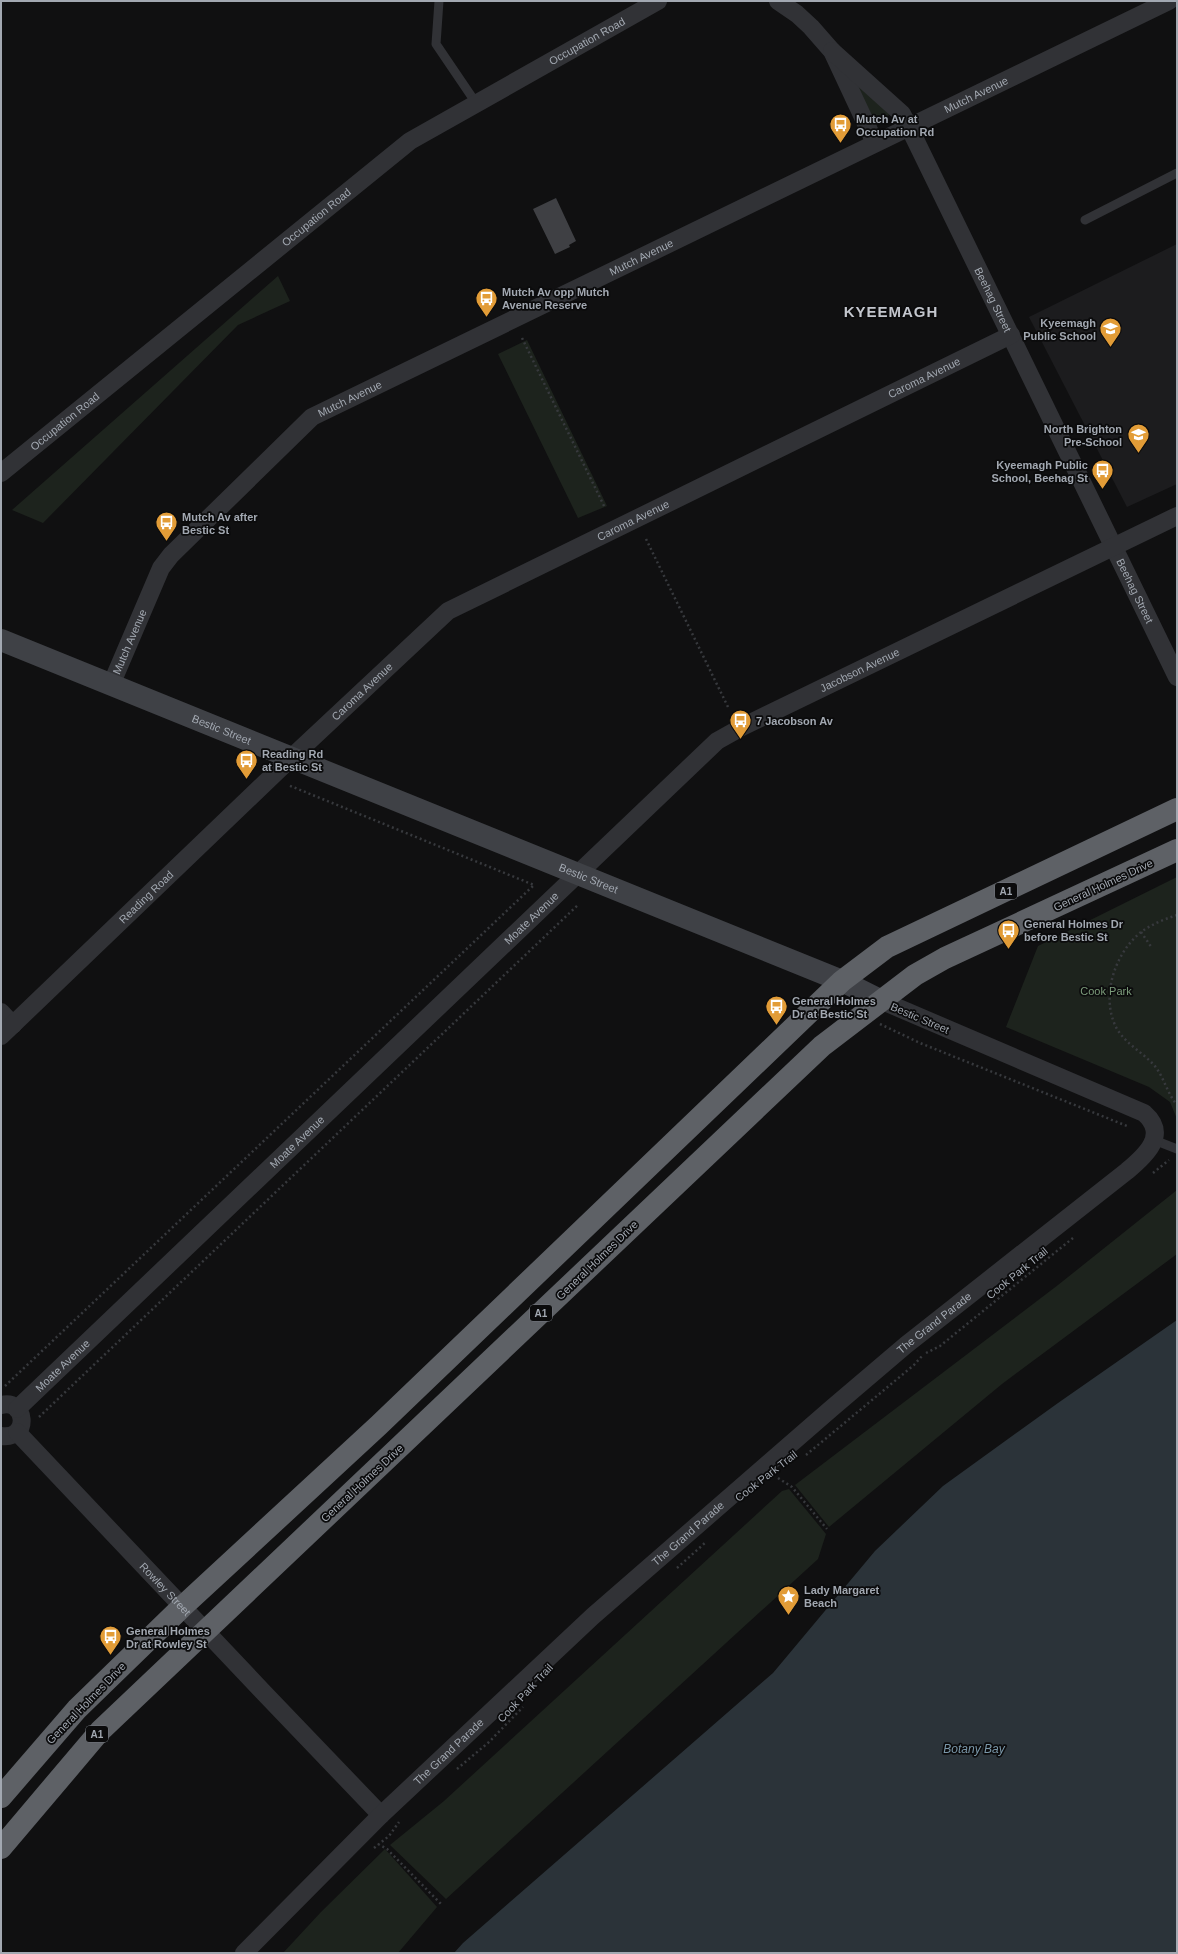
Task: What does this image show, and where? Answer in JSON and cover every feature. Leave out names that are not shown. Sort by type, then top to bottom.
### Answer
[{"type":"highway","name":"General Holmes Drive","points":[[1,1797],[77,1709],[181,1608],[390,1414],[842,981],[887,947],[1177,809]]},
{"type":"highway","name":"General Holmes Drive","points":[[1,1848],[100,1732],[822,1046],[880,1000],[915,975],[945,958],[1177,850]]},
{"type":"main road","name":"Bestic Street","points":[[1,640],[842,981],[880,1000]]},
{"type":"street","name":"Occupation Road","points":[[1,473],[410,140],[658,1]]},
{"type":"street","points":[[778,1],[797,14],[811,27],[832,52],[876,144]]},
{"type":"street","name":"Mutch Avenue","points":[[111,685],[161,568],[171,555],[312,417],[1169,1]]},
{"type":"street","name":"Beehag Street","points":[[832,52],[902,114],[910,127],[1177,678]]},
{"type":"street","name":"Caroma Avenue","points":[[291,758],[448,611],[1010,335]]},
{"type":"street","name":"Jacobson Avenue","points":[[577,874],[717,741],[1177,516]]},
{"type":"street","name":"Reading Road","points":[[5,1024],[291,758]]},
{"type":"street","name":"Moate Avenue","points":[[9,1407],[577,874]]},
{"type":"street","name":"Bestic Street","points":[[880,1000],[1144,1113],[1153,1124],[1155,1131],[1154,1140]]},
{"type":"street","name":"The Grand Parade","points":[[244,1953],[381,1815],[593,1616],[906,1345],[1127,1171],[1148,1151],[1154,1140]]},
{"type":"street","points":[[9,1407],[22,1418],[20,1428],[9,1434]]},
{"type":"street","name":"Rowley Street","points":[[9,1434],[181,1608],[206,1631],[381,1815]]},
{"type":"lane","points":[[440,1],[436,44],[476,103]]},
{"type":"lane","points":[[1085,220],[1177,173]]},
{"type":"lane","points":[[1154,1140],[1176,1152]]},
{"type":"path","points":[[522,338],[605,508]]},
{"type":"path","points":[[646,539],[728,707]]},
{"type":"path","name":"Moate Avenue","points":[[5,1386],[534,885],[288,785]]},
{"type":"path","name":"Moate Avenue","points":[[37,1419],[579,904]]},
{"type":"path","points":[[1177,915],[1162,920],[1142,932],[1128,945],[1119,963],[1108,997],[1110,1012],[1118,1031],[1126,1041],[1154,1066],[1177,1105]]},
{"type":"path","points":[[1142,932],[1152,948]]},
{"type":"path","name":"Bestic Street","points":[[880,1024],[920,1043],[1132,1128]]},
{"type":"path","points":[[1150,1175],[1176,1152]]},
{"type":"path","name":"Cook Park Trail","points":[[802,1459],[914,1365],[923,1354],[940,1346],[1076,1235]]},
{"type":"path","name":"Cook Park Trail","points":[[773,1483],[784,1474]]},
{"type":"path","points":[[792,1487],[827,1529]]},
{"type":"path","points":[[675,1569],[691,1557],[709,1539]]},
{"type":"path","name":"Cook Park Trail","points":[[454,1771],[489,1742],[525,1704]]},
{"type":"path","points":[[369,1852],[397,1828],[400,1820]]},
{"type":"path","points":[[387,1849],[441,1904]]},
{"type":"shaded area","name":"Kyeemagh Public School","points":[[1177,244],[1177,484],[1127,507],[1029,317]]},
{"type":"green space","points":[[850,75],[889,114],[881,123],[873,123]]},
{"type":"green space","points":[[278,276],[290,301],[238,325],[43,523],[12,510]]},
{"type":"green space","points":[[527,340],[607,506],[578,518],[498,354]]},
{"type":"green space","name":"Cook Park","points":[[1177,877],[1177,1119],[1170,1102],[1149,1087],[1006,1027],[1038,946]]},
{"type":"green space","points":[[1177,1190],[1177,1254],[1002,1384],[829,1527],[795,1485],[1058,1285]]},
{"type":"green space","points":[[789,1489],[826,1534],[818,1559],[446,1899],[390,1845],[444,1801],[782,1491]]},
{"type":"green space","points":[[385,1849],[437,1907],[398,1953],[283,1953],[321,1912]]},
{"type":"water","name":"Botany Bay","points":[[1177,1320],[1177,1953],[454,1953],[463,1943],[773,1673],[875,1551],[943,1486]]},
{"type":"building","points":[[556,198],[576,241],[569,245],[570,247],[555,254],[533,209]]},
{"type":"place","name":"Mutch Av at Occupation Rd","points":[[840,144]]},
{"type":"place","name":"Mutch Av opp Mutch Avenue Reserve","points":[[487,318]]},
{"type":"place","name":"Kyeemagh Public School","points":[[1111,348]]},
{"type":"place","name":"North Brighton Pre-School","points":[[1138,454]]},
{"type":"place","name":"Kyeemagh Public School, Beehag St","points":[[1103,490]]},
{"type":"place","name":"Mutch Av after Bestic St","points":[[167,542]]},
{"type":"place","name":"7 Jacobson Av","points":[[740,740]]},
{"type":"place","name":"Reading Rd at Bestic St","points":[[247,780]]},
{"type":"place","name":"General Holmes Dr before Bestic St","points":[[1009,950]]},
{"type":"place","name":"General Holmes Dr at Bestic St","points":[[777,1026]]},
{"type":"place","name":"Lady Margaret Beach","points":[[789,1616]]},
{"type":"place","name":"General Holmes Dr at Rowley St","points":[[111,1656]]},
{"type":"district","name":"KYEEMAGH","points":[[891,311]]}]
